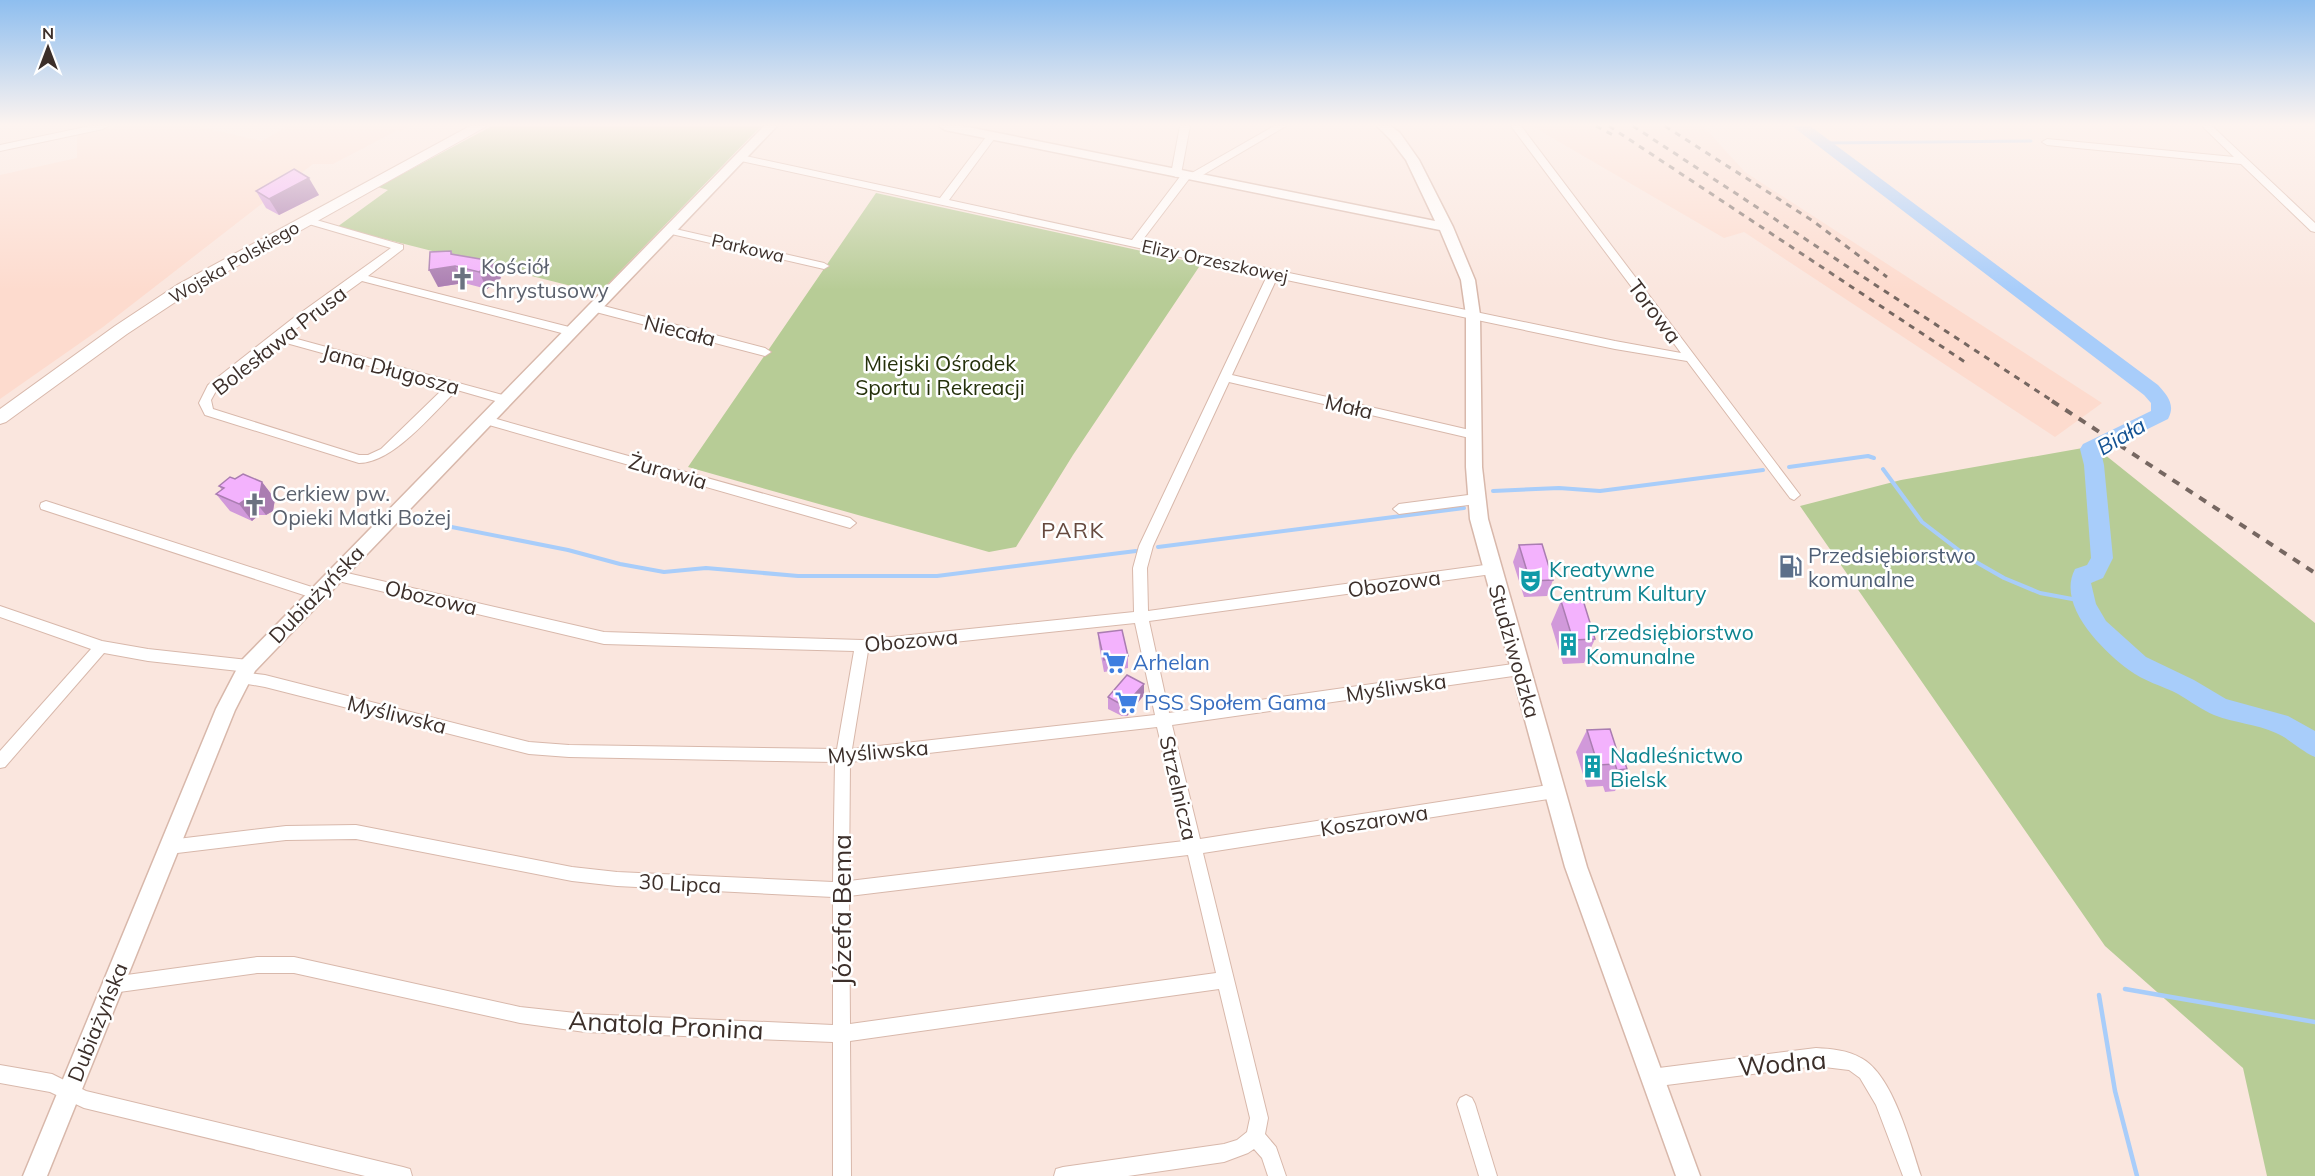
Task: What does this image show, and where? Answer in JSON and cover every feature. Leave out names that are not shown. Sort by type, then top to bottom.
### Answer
[{"type":"main road","name":"Wojska Polskiego","points":[[0,418],[160,303],[378,181]]},
{"type":"street","name":"Dubiażyńska","points":[[35,1176],[169,847],[245,672],[334,575],[719,181]]},
{"type":"street","name":"Elizy Orzeszkowej","points":[[846,181],[1273,274],[1690,358]]},
{"type":"street","points":[[942,202],[958,181]]},
{"type":"street","points":[[1134,244],[1181,181]]},
{"type":"street","points":[[1215,181],[1446,227]]},
{"type":"street","name":"Studziwodzka","points":[[1423,181],[1446,227],[1468,280],[1473,315],[1476,499],[1492,569],[1582,885],[1688,1176]]},
{"type":"street","name":"Torowa","points":[[1557,181],[1794,495]]},
{"type":"street","points":[[2264,181],[2315,229]]},
{"type":"street","name":"Bolesława Prusa","points":[[306,220],[399,247],[212,388],[205,399],[205,408],[209,412],[359,459],[369,459],[386,452],[454,386]]},
{"type":"street","name":"Parkowa","points":[[671,231],[824,266]]},
{"type":"street","name":"Strzelnicza","points":[[1255,1137],[1259,1118],[1224,980],[1141,617],[1140,568],[1144,549],[1273,274]]},
{"type":"street","name":"Bolesława Prusa","points":[[360,277],[573,332]]},
{"type":"street","name":"Niecała","points":[[596,308],[765,352]]},
{"type":"street","name":"Jana Długosza","points":[[277,337],[506,400]]},
{"type":"street","name":"Mała","points":[[1225,377],[1474,435]]},
{"type":"street","name":"Żurawia","points":[[486,420],[850,523]]},
{"type":"street","points":[[1399,509],[1476,499]]},
{"type":"street","points":[[46,506],[316,594]]},
{"type":"street","name":"Obozowa","points":[[334,575],[604,638],[862,646],[1141,617],[1492,569]]},
{"type":"street","name":"Myśliwska","points":[[0,611],[101,646],[245,672],[265,681],[529,748],[569,751],[844,756],[1163,720],[1520,669]]},
{"type":"street","points":[[0,762],[101,646]]},
{"type":"street","name":"Józefa Bema","points":[[842,1176],[841,772],[862,646]]},
{"type":"street","name":"Koszarowa","points":[[1193,846],[1554,791]]},
{"type":"street","name":"30 Lipca","points":[[169,847],[262,835],[356,832],[572,874],[606,878],[840,890],[1193,846]]},
{"type":"street","name":"Anatola Pronina","points":[[112,985],[257,965],[294,966],[520,1015],[608,1024],[842,1034],[1224,980]]},
{"type":"street","name":"Wodna","points":[[1651,1078],[1816,1057],[1841,1059],[1859,1065],[1876,1082],[1912,1176]]},
{"type":"street","points":[[0,1074],[52,1083],[84,1099],[403,1176]]},
{"type":"street","points":[[1466,1104],[1488,1176]]},
{"type":"street","points":[[1063,1176],[1224,1153],[1242,1147],[1255,1137],[1270,1153],[1277,1176]]},
{"type":"shaded area","points":[[0,181],[291,181],[103,327],[0,399]]},
{"type":"shaded area","points":[[1626,181],[1759,181],[2102,403],[2055,437],[1744,232],[1724,238]]},
{"type":"green space","points":[[389,181],[708,181],[599,293],[337,227],[388,190],[378,187]]},
{"type":"green space","name":"Miejski Ośrodek Sportu i Rekreacji","points":[[876,193],[1201,264],[1073,455],[1016,547],[989,552],[688,467]]},
{"type":"green space","points":[[2094,446],[2315,623],[2315,1176],[2267,1176],[2243,1068],[2105,946],[1800,506],[1901,480]]},
{"type":"building","points":[[273,181],[304,181],[269,199],[256,191]]},
{"type":"building","points":[[451,251],[451,254],[492,261],[479,272],[455,266],[429,270],[430,252]]},
{"type":"building","points":[[243,474],[262,482],[260,494],[239,504],[216,494],[224,488],[219,486],[230,477],[235,479]]},
{"type":"building","points":[[1542,544],[1553,580],[1530,581],[1519,545]]},
{"type":"building","points":[[1583,600],[1595,639],[1573,640],[1561,601]]},
{"type":"building","points":[[1122,630],[1128,656],[1104,660],[1098,633]]},
{"type":"building","points":[[1127,675],[1144,684],[1126,704],[1122,705],[1108,697]]},
{"type":"building","points":[[1610,729],[1620,760],[1624,760],[1627,769],[1617,770],[1615,764],[1598,765],[1587,730]]},
{"type":"waterway","name":"Biała","points":[[1873,181],[2151,390],[2161,401],[2161,414],[2090,449],[2094,465],[2102,558],[2095,572],[2083,575],[2080,583],[2085,606],[2098,627],[2138,664],[2186,687],[2220,707],[2279,723],[2300,733],[2315,746]]},
{"type":"waterway","points":[[1789,467],[1868,456],[1874,458]]},
{"type":"waterway","points":[[1883,469],[1922,522],[1969,558],[2004,578],[2040,593],[2083,601]]},
{"type":"waterway","points":[[1493,491],[1559,488],[1600,491],[1763,470]]},
{"type":"waterway","points":[[1158,547],[1464,508]]},
{"type":"waterway","points":[[411,519],[568,550],[620,564],[664,572],[706,568],[798,576],[937,576],[1136,551]]},
{"type":"waterway","points":[[2125,989],[2315,1022]]},
{"type":"waterway","points":[[2099,995],[2115,1091],[2137,1176]]},
{"type":"railway","points":[[1692,181],[1965,362]]},
{"type":"railway","points":[[1717,181],[2054,402]]},
{"type":"railway","points":[[1750,181],[1813,221],[1887,277]]},
{"type":"railway","points":[[2052,401],[2315,573]]},
{"type":"place","name":"Kościół Chrystusowy","points":[[463,278]]},
{"type":"place","name":"Cerkiew pw. Opieki Matki Bożej","points":[[254,505]]},
{"type":"place","name":"Przedsiębiorstwo komunalne","points":[[1790,567]]},
{"type":"place","name":"Kreatywne Centrum Kultury","points":[[1531,581]]},
{"type":"place","name":"Przedsiębiorstwo Komunalne","points":[[1568,644]]},
{"type":"place","name":"Arhelan","points":[[1115,662]]},
{"type":"place","name":"PSS Społem Gama","points":[[1126,702]]},
{"type":"place","name":"Nadleśnictwo Bielsk","points":[[1592,767]]},
{"type":"district","name":"PARK","points":[[1073,530]]}]
